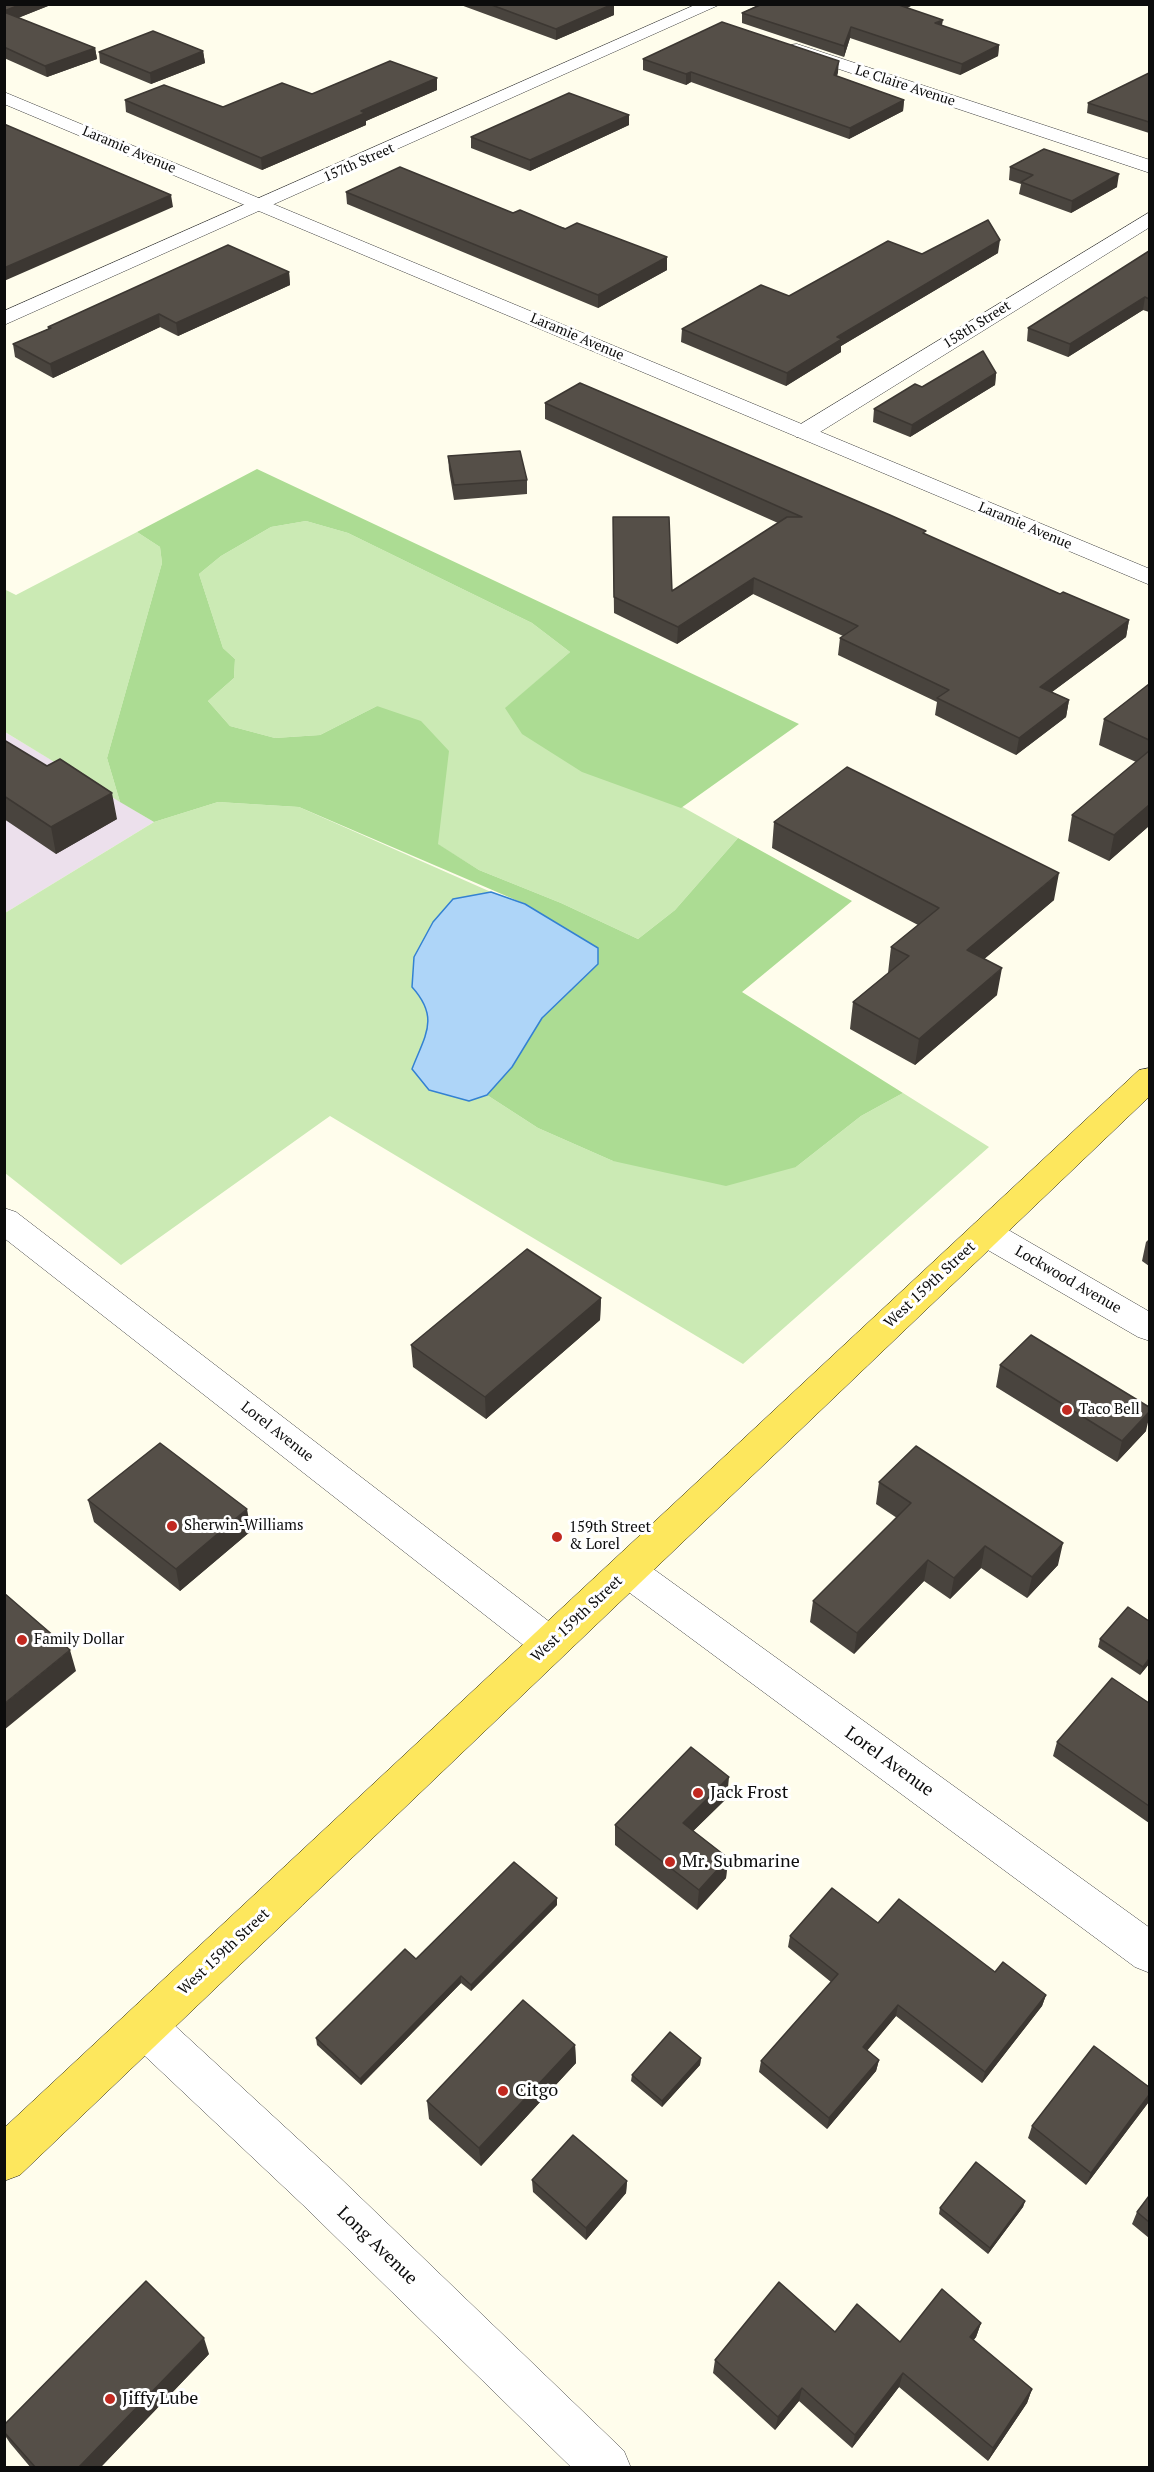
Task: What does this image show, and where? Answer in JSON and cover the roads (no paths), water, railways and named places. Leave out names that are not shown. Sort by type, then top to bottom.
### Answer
[{"type":"main road","name":"West 159th Street","points":[[4,2159],[1149,1078]]},
{"type":"street","points":[[661,4],[691,14]]},
{"type":"street","name":"157th Street","points":[[4,319],[263,206],[691,14],[713,13]]},
{"type":"street","name":"Le Claire Avenue","points":[[780,44],[1149,167]]},
{"type":"street","name":"Laramie Avenue","points":[[4,97],[1149,578]]},
{"type":"street","name":"158th Street","points":[[804,432],[1149,218]]},
{"type":"street","name":"Lorel Avenue","points":[[4,1220],[550,1644]]},
{"type":"street","name":"Lockwood Avenue","points":[[986,1233],[1149,1328]]},
{"type":"street","name":"Lorel Avenue","points":[[628,1570],[1149,1953]]},
{"type":"street","name":"Long Avenue","points":[[145,2027],[319,2189],[607,2468]]},
{"type":"water","points":[[491,892],[525,904],[598,948],[598,964],[542,1018],[512,1067],[487,1095],[469,1101],[429,1090],[412,1069],[425,1036],[428,1018],[421,998],[412,987],[414,957],[433,922],[453,899]]},
{"type":"place","name":"Taco Bell","points":[[1067,1410]]},
{"type":"place","name":"Sherwin-Williams","points":[[172,1526]]},
{"type":"place","name":"159th Street & Lorel","points":[[557,1537]]},
{"type":"place","name":"Family Dollar","points":[[22,1640]]},
{"type":"place","name":"Jack Frost","points":[[698,1793]]},
{"type":"place","name":"Mr. Submarine","points":[[670,1862]]},
{"type":"place","name":"Citgo","points":[[503,2091]]},
{"type":"place","name":"Jiffy Lube","points":[[110,2399]]}]
